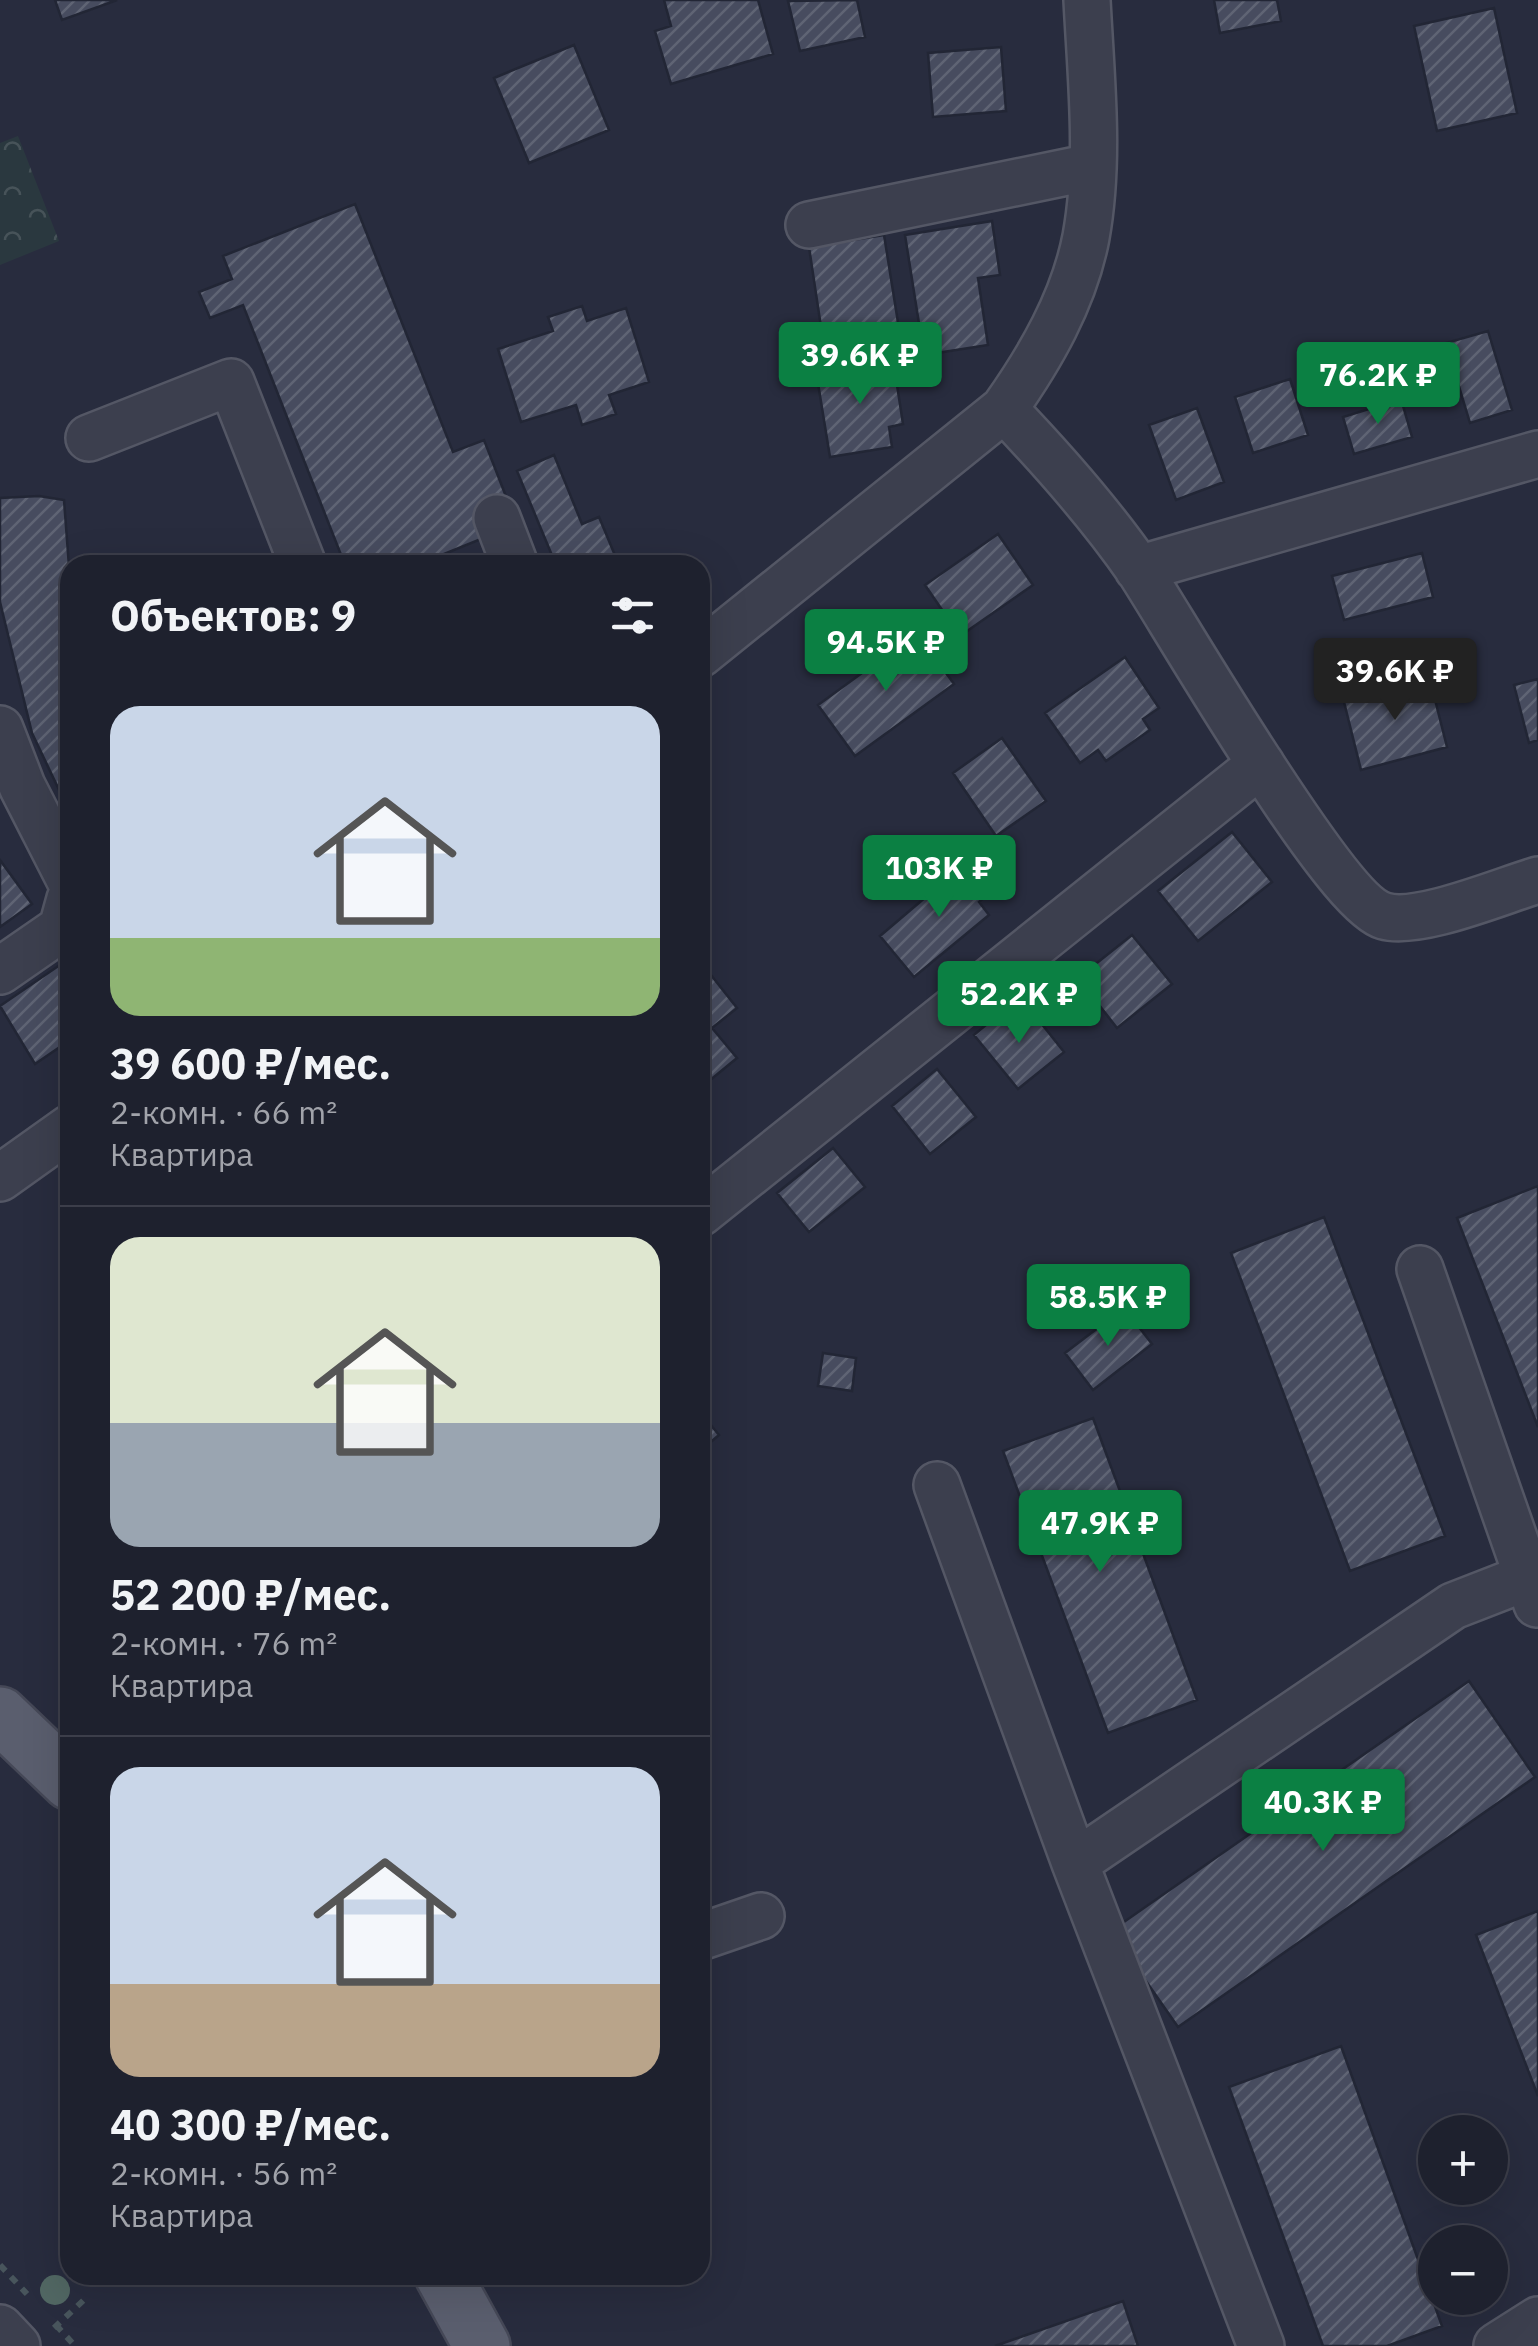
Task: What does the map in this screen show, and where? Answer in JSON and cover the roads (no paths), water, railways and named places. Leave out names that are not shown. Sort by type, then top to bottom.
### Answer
[{"type":"main road","points":[[0,1715],[60,1772]]},
{"type":"street","points":[[710,646],[1004,408],[1038,359],[1062,307],[1086,238],[1094,126],[1086,0]]},
{"type":"street","points":[[808,225],[1090,166]]},
{"type":"street","points":[[89,438],[231,382],[299,555]]},
{"type":"street","points":[[1004,408],[1055,462],[1138,569],[1261,764],[1340,879],[1363,904],[1384,916],[1414,916],[1538,880]]},
{"type":"street","points":[[1138,569],[1538,454]]},
{"type":"street","points":[[497,518],[511,555]]},
{"type":"street","points":[[0,728],[22,786],[60,860]]},
{"type":"street","points":[[710,1205],[1261,764]]},
{"type":"street","points":[[0,972],[60,929]]},
{"type":"street","points":[[0,1178],[60,1135]]},
{"type":"street","points":[[1075,1863],[1453,1606],[1535,1586],[1420,1270]]},
{"type":"street","points":[[937,1485],[1075,1863],[1262,2346]]},
{"type":"street","points":[[710,1934],[760,1916]]},
{"type":"street","points":[[1497,2346],[1538,2320]]}]
